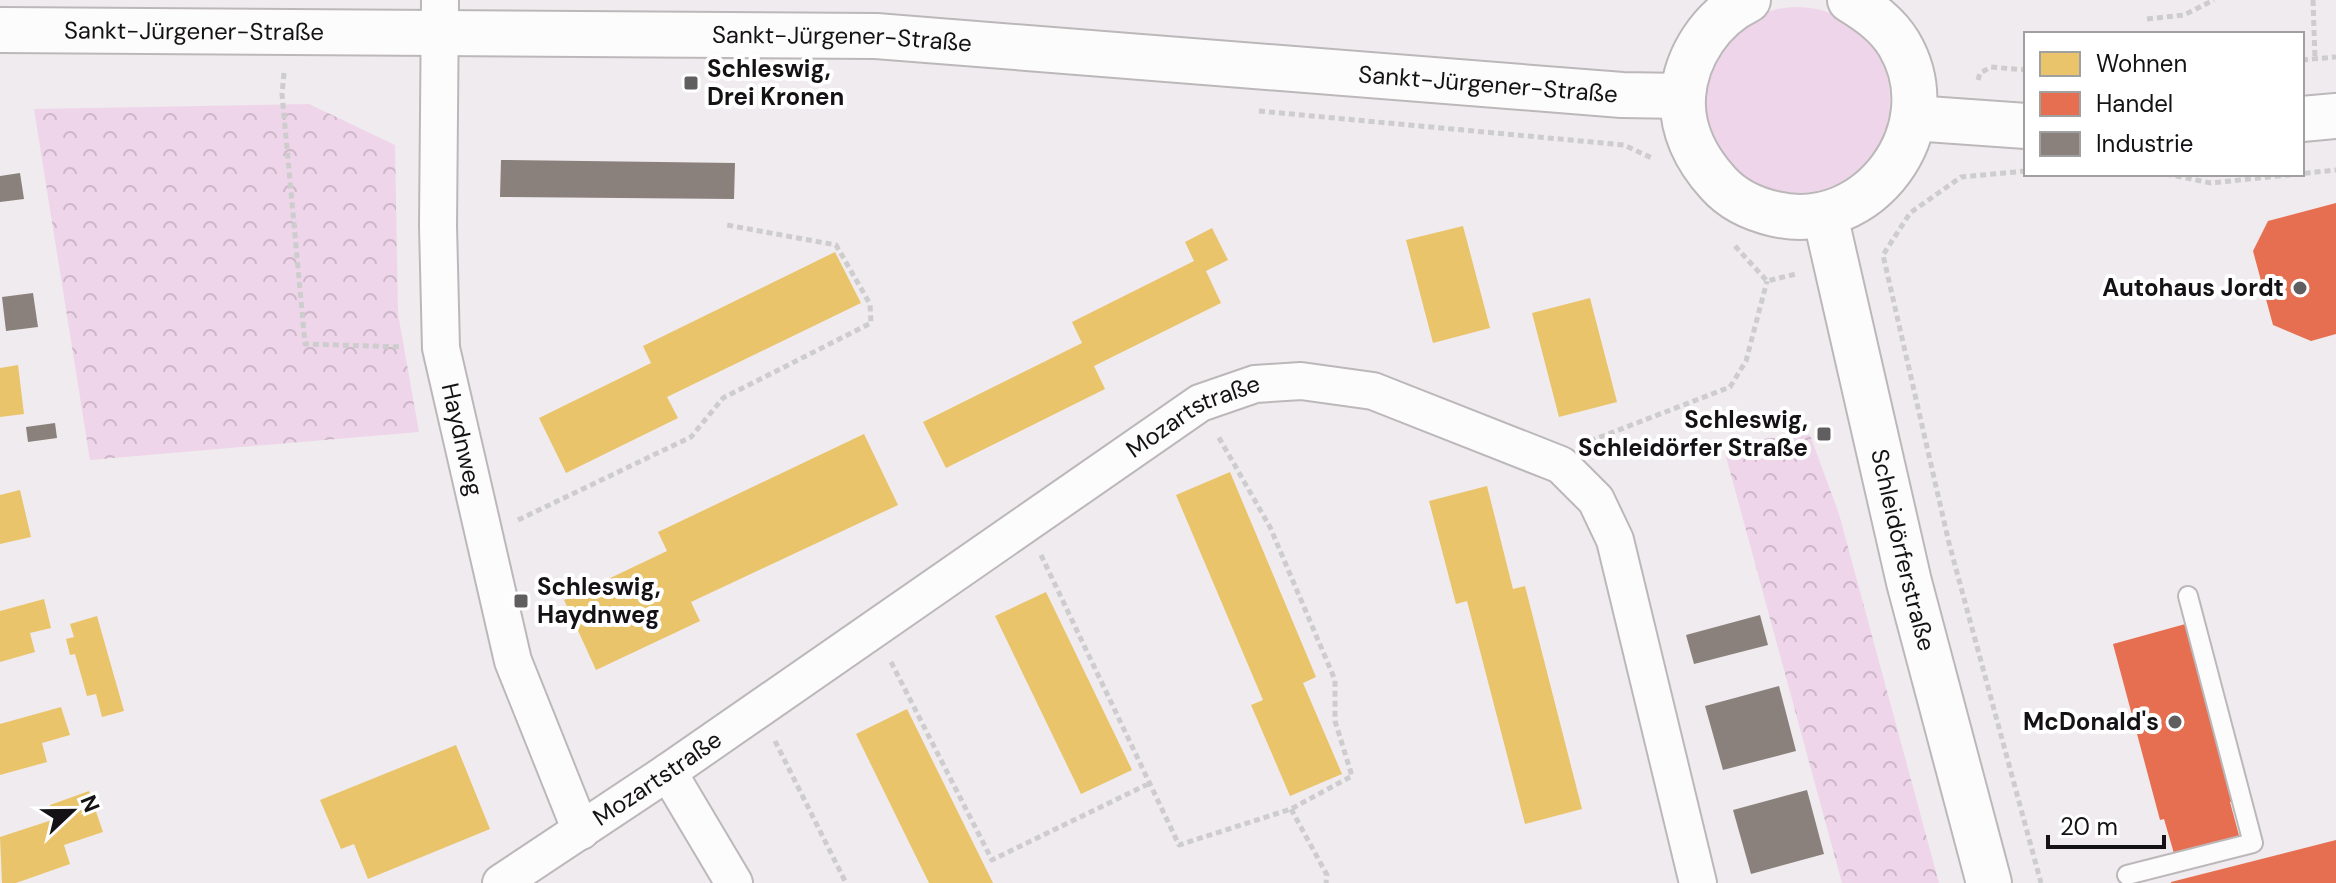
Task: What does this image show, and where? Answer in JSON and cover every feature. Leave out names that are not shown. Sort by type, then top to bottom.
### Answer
[{"type":"street","points":[[1748,0],[1734,6],[1708,31],[1690,63],[1683,96],[1688,134],[1703,166],[1726,192],[1756,210],[1791,218],[1825,215],[1858,202],[1885,180],[1904,151],[1913,118],[1913,79],[1899,44],[1874,15],[1850,0]]},
{"type":"street","name":"Sankt-Jürgener-Straße","points":[[0,30],[286,32],[440,16],[876,36],[1622,95],[1683,96]]},
{"type":"street","name":"Haydnweg","points":[[440,16],[438,226],[441,348],[513,661],[581,831]]},
{"type":"street","points":[[2304,119],[2336,116]]},
{"type":"street","points":[[1913,118],[2024,126]]},
{"type":"street","name":"Schleidörferstraße","points":[[1825,215],[1909,582],[1989,883]]},
{"type":"street","name":"Mozartstraße","points":[[501,883],[668,772],[1200,403],[1255,384],[1301,381],[1373,391],[1561,465],[1596,500],[1615,540],[1698,883]]},
{"type":"street","points":[[668,772],[734,883]]},
{"type":"lane","points":[[2127,875],[2253,843],[2188,596]]},
{"type":"path","points":[[2147,19],[2184,15],[2214,0]]},
{"type":"path","points":[[2313,0],[2315,59]]},
{"type":"path","points":[[286,32],[282,94],[305,344],[441,348]]},
{"type":"path","points":[[2304,60],[2336,57]]},
{"type":"path","points":[[1253,111],[1624,145],[1657,161]]},
{"type":"path","points":[[2304,173],[2336,170]]},
{"type":"path","points":[[1767,281],[1883,255],[1910,213],[1961,177],[2024,171]]},
{"type":"path","points":[[2176,176],[2211,183],[2278,176]]},
{"type":"path","points":[[485,536],[691,437],[723,398],[871,323],[870,304],[836,245],[727,225]]},
{"type":"path","points":[[1726,235],[1767,281]]},
{"type":"path","points":[[1883,255],[1949,543],[2041,883]]},
{"type":"path","points":[[1561,465],[1577,446],[1730,387],[1746,361],[1767,281]]},
{"type":"path","points":[[1026,524],[1179,845],[1291,809],[1352,776],[1335,721],[1335,680],[1270,527],[1200,403]]},
{"type":"path","points":[[874,629],[992,860],[1150,783]]},
{"type":"path","points":[[759,709],[846,883]]},
{"type":"path","points":[[1291,809],[1327,875],[1326,883]]},
{"type":"green space","points":[[1797,7],[1833,14],[1863,34],[1883,64],[1890,100],[1883,136],[1863,166],[1833,186],[1797,193],[1761,186],[1731,166],[1711,136],[1704,100],[1711,64],[1731,34],[1761,14]]},
{"type":"green space","points":[[309,104],[395,145],[398,314],[419,432],[90,460],[34,109]]},
{"type":"green space","points":[[1810,435],[1839,514],[1939,883],[1842,883],[1722,442]]},
{"type":"building: Wohnen","points":[[1463,226],[1490,328],[1433,343],[1406,240]]},
{"type":"building: Wohnen","points":[[1212,228],[1228,260],[1206,271],[1221,303],[1094,366],[1105,389],[946,468],[923,422],[1082,343],[1072,322],[1194,261],[1185,242]]},
{"type":"building: Wohnen","points":[[835,252],[861,303],[667,397],[678,418],[566,473],[539,418],[651,363],[643,346]]},
{"type":"building: Wohnen","points":[[1590,298],[1617,402],[1559,417],[1532,313]]},
{"type":"building: Wohnen","points":[[18,365],[24,414],[0,417],[0,368]]},
{"type":"building: Wohnen","points":[[864,434],[898,505],[691,602],[700,621],[596,670],[564,600],[667,551],[658,532]]},
{"type":"building: Wohnen","points":[[1230,472],[1316,677],[1303,683],[1342,774],[1290,796],[1251,705],[1263,700],[1176,495]]},
{"type":"building: Wohnen","points":[[1487,486],[1513,589],[1525,586],[1582,809],[1525,824],[1467,601],[1456,604],[1429,501]]},
{"type":"building: Wohnen","points":[[20,490],[31,537],[0,544],[0,495]]},
{"type":"building: Wohnen","points":[[1046,592],[1132,770],[1081,794],[995,616]]},
{"type":"building: Wohnen","points":[[44,599],[51,628],[30,633],[35,652],[0,662],[0,611]]},
{"type":"building: Wohnen","points":[[97,616],[124,711],[102,717],[96,694],[87,696],[75,654],[70,655],[66,639],[74,637],[70,624]]},
{"type":"building: Wohnen","points":[[61,707],[70,735],[42,743],[47,762],[0,775],[0,724]]},
{"type":"building: Wohnen","points":[[907,709],[993,883],[929,883],[856,734]]},
{"type":"building: Wohnen","points":[[456,745],[490,829],[368,879],[354,844],[341,849],[320,800]]},
{"type":"building: Wohnen","points":[[89,791],[103,832],[64,845],[70,864],[16,883],[2,883],[0,837],[55,819],[50,805]]},
{"type":"building: Handel","name":"Autohaus Jordt","points":[[2336,203],[2336,334],[2311,341],[2273,325],[2253,251],[2268,221]]},
{"type":"building: Handel","name":"McDonald's","points":[[2189,623],[2237,801],[2230,802],[2240,839],[2175,857],[2164,819],[2160,820],[2113,644]]},
{"type":"building: Handel","points":[[2336,840],[2336,883],[2171,883],[2171,882]]},
{"type":"building: Industrie","points":[[501,160],[735,163],[734,199],[500,197]]},
{"type":"building: Industrie","points":[[20,173],[24,199],[0,202],[0,176]]},
{"type":"building: Industrie","points":[[33,293],[38,327],[6,331],[2,297]]},
{"type":"building: Industrie","points":[[55,423],[57,438],[28,442],[26,427]]},
{"type":"building: Industrie","points":[[1760,615],[1768,645],[1694,664],[1686,635]]},
{"type":"building: Industrie","points":[[1779,686],[1796,751],[1723,770],[1705,706]]},
{"type":"building: Industrie","points":[[1807,790],[1824,854],[1751,874],[1733,810]]},
{"type":"place","name":"Schleswig, Drei Kronen","points":[[691,83]]},
{"type":"place","name":"Autohaus Jordt","points":[[2300,288]]},
{"type":"place","name":"Schleswig, Schleidörfer Straße","points":[[1824,434]]},
{"type":"place","name":"Schleswig, Haydnweg","points":[[521,601]]},
{"type":"place","name":"McDonald's","points":[[2175,722]]}]
